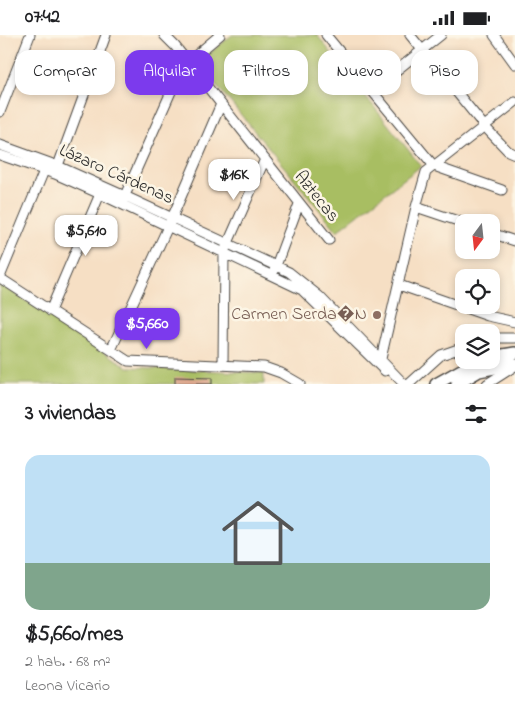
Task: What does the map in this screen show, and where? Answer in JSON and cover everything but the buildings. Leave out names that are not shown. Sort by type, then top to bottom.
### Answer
[{"type":"main road","points":[[500,356],[515,353]]},
{"type":"main road","points":[[457,384],[479,371],[515,365]]},
{"type":"main road","points":[[436,384],[461,369]]},
{"type":"street","points":[[0,112],[30,35]]},
{"type":"street","points":[[56,170],[106,35]]},
{"type":"street","name":"Aztecas","points":[[164,35],[177,50]]},
{"type":"street","points":[[202,50],[220,35]]},
{"type":"street","points":[[326,35],[339,50]]},
{"type":"street","points":[[410,35],[422,50],[440,35]]},
{"type":"street","points":[[494,35],[515,64]]},
{"type":"street","points":[[401,67],[411,59]]},
{"type":"street","points":[[123,200],[170,95]]},
{"type":"street","name":"Aztecas","points":[[214,95],[329,240]]},
{"type":"street","points":[[376,95],[434,166],[502,190]]},
{"type":"street","points":[[459,95],[485,127],[508,151],[515,155]]},
{"type":"street","points":[[380,362],[426,172],[515,102]]},
{"type":"street","points":[[111,350],[170,222],[221,104]]},
{"type":"street","name":"Lázaro Cárdenas","points":[[0,145],[46,167]]},
{"type":"street","name":"Lázaro Cárdenas","points":[[0,155],[56,170],[226,248],[289,272],[319,296],[380,362],[397,384]]},
{"type":"street","points":[[223,365],[226,248],[264,159]]},
{"type":"street","points":[[46,167],[0,277],[128,361],[264,367],[281,373],[300,384]]},
{"type":"street","name":"Lázaro Cárdenas","points":[[56,170],[100,194],[123,200]]},
{"type":"street","points":[[50,311],[100,194]]},
{"type":"street","points":[[272,275],[300,204]]},
{"type":"street","points":[[416,207],[455,220]]},
{"type":"street","points":[[500,236],[515,241]]},
{"type":"street","name":"Lázaro Cárdenas","points":[[226,248],[302,290],[404,384]]},
{"type":"street","points":[[399,285],[488,316],[515,323]]},
{"type":"street","points":[[500,339],[515,338]]},
{"type":"street","points":[[409,384],[441,355],[455,350]]},
{"type":"street","points":[[487,384],[500,381],[515,365]]},
{"type":"green space","points":[[232,35],[317,35],[329,50],[318,50],[318,95],[365,95],[421,166],[337,231],[224,95],[308,95],[308,50],[224,50],[224,94],[214,82],[214,50]]},
{"type":"green space","points":[[0,284],[128,367],[264,373],[264,384],[0,384]]},
{"type":"place","name":"Carmen Serda�N","points":[[377,315]]}]
